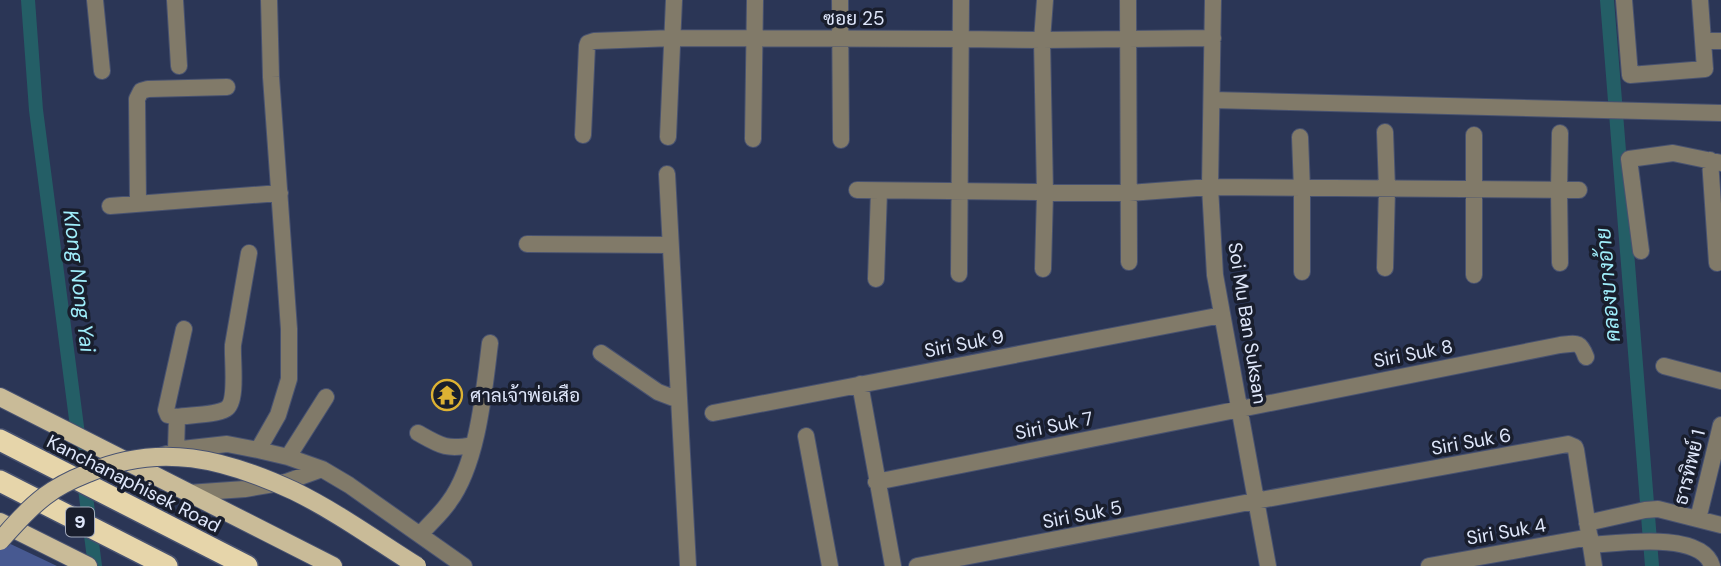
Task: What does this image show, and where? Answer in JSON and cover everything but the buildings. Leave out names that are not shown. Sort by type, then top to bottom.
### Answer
[{"type":"highway","name":"Kanchanaphisek Road","points":[[6,443],[247,566]]},
{"type":"highway","name":"9","points":[[2,482],[162,563]]},
{"type":"main road","points":[[0,397],[333,566]]},
{"type":"main road","points":[[0,541],[45,496],[71,480],[130,458],[184,457],[211,461],[250,473],[295,492],[417,566]]},
{"type":"main road","points":[[7,526],[88,566]]},
{"type":"street","points":[[95,0],[102,71]]},
{"type":"street","points":[[175,0],[179,66]]},
{"type":"street","points":[[258,450],[278,415],[289,379],[289,330],[271,78],[269,0]]},
{"type":"street","points":[[668,137],[674,0]]},
{"type":"street","points":[[753,139],[755,0]]},
{"type":"street","points":[[840,0],[841,141]]},
{"type":"street","points":[[959,274],[961,0]]},
{"type":"street","points":[[1043,269],[1045,193],[1042,40],[1045,0]]},
{"type":"street","points":[[1128,0],[1129,262]]},
{"type":"street","name":"Soi Mu Ban Suksan","points":[[1213,0],[1210,187],[1215,275],[1268,566]]},
{"type":"street","points":[[1624,0],[1630,75],[1704,69],[1700,0]]},
{"type":"street","name":"ซอย 25","points":[[583,135],[588,43],[594,41],[673,38],[1213,38]]},
{"type":"street","points":[[1703,41],[1721,41]]},
{"type":"street","points":[[138,204],[137,99],[141,91],[227,87]]},
{"type":"street","points":[[1212,100],[1721,113]]},
{"type":"street","points":[[1385,132],[1385,268]]},
{"type":"street","points":[[1560,133],[1560,263]]},
{"type":"street","points":[[1474,135],[1474,275]]},
{"type":"street","points":[[1300,137],[1302,272]]},
{"type":"street","points":[[1641,251],[1629,159],[1673,153],[1715,161],[1717,263]]},
{"type":"street","points":[[667,174],[688,566]]},
{"type":"street","points":[[857,190],[1129,193],[1210,187],[1579,190]]},
{"type":"street","points":[[876,279],[879,191]]},
{"type":"street","points":[[110,206],[280,193]]},
{"type":"street","points":[[527,244],[670,244]]},
{"type":"street","points":[[184,329],[166,410],[168,415],[177,417],[226,409],[234,391],[233,345],[249,253]]},
{"type":"street","name":"Siri Suk 9","points":[[713,413],[1222,316]]},
{"type":"street","points":[[420,535],[449,503],[466,469],[482,402],[490,343]]},
{"type":"street","name":"Siri Suk 8","points":[[1240,409],[1560,345],[1579,344],[1586,357]]},
{"type":"street","points":[[601,354],[658,392],[679,400]]},
{"type":"street","points":[[1664,366],[1721,381]]},
{"type":"street","points":[[860,384],[893,566]]},
{"type":"street","points":[[288,457],[326,397]]},
{"type":"street","name":"Siri Suk 7","points":[[876,482],[1240,409]]},
{"type":"street","points":[[176,450],[177,417]]},
{"type":"street","name":"ธารทิพย์ 1","points":[[1698,519],[1721,425]]},
{"type":"street","points":[[418,433],[440,446],[473,446]]},
{"type":"street","points":[[806,436],[830,566]]},
{"type":"street","points":[[144,471],[150,460],[176,450],[198,446],[227,444],[288,457],[334,475],[464,566]]},
{"type":"street","name":"Siri Suk 6","points":[[1255,501],[1568,444],[1576,450],[1594,566]]},
{"type":"street","points":[[188,493],[245,489],[286,482],[322,469]]},
{"type":"street","name":"Siri Suk 5","points":[[917,566],[953,563],[1255,501]]},
{"type":"street","points":[[1590,535],[1627,514],[1658,509],[1721,525]]},
{"type":"street","points":[[1590,535],[1622,543],[1657,540],[1700,550],[1710,559],[1712,566]]},
{"type":"street","name":"Siri Suk 4","points":[[1429,566],[1590,535]]},
{"type":"shaded area","points":[[0,539],[57,566],[0,566]]},
{"type":"waterway","name":"Klong Nong Yai","points":[[28,0],[36,110],[95,566]]},
{"type":"waterway","name":"คลองบางอ้าย","points":[[1607,0],[1652,566]]},
{"type":"place","name":"ศาลเจ้าพ่อเสือ","points":[[447,395]]}]
